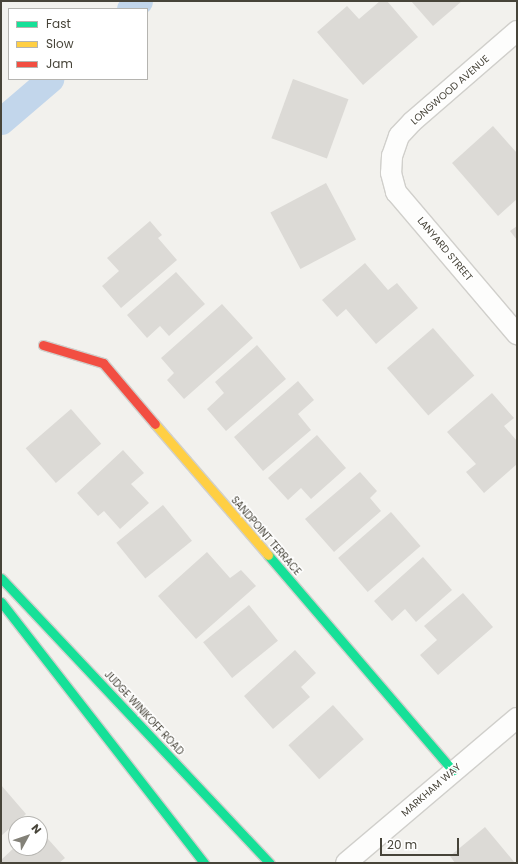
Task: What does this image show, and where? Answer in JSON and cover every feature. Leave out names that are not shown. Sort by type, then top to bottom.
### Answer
[{"type":"street","name":"LONGWOOD AVENUE","points":[[392,156],[400,136],[412,122],[517,31]]},
{"type":"street","name":"LANYARD STREET","points":[[392,156],[391,173],[396,192],[517,334]]},
{"type":"street","name":"SANDPOINT TERRACE","points":[[43,345],[103,363],[453,772]]},
{"type":"street","name":"JUDGE WINIKOFF ROAD","points":[[1,578],[270,863]]},
{"type":"street","points":[[1,602],[204,863]]},
{"type":"street","name":"MARKHAM WAY","points":[[346,863],[517,718]]},
{"type":"building","points":[[380,1],[387,1],[418,37],[363,85],[317,32],[347,6],[359,19]]},
{"type":"building","points":[[411,1],[462,1],[433,26]]},
{"type":"building","points":[[293,79],[348,99],[327,158],[271,138]]},
{"type":"building","points":[[493,126],[517,153],[517,199],[498,216],[452,163]]},
{"type":"building","points":[[326,183],[356,240],[300,269],[270,213]]},
{"type":"building","points":[[150,221],[162,235],[158,238],[177,260],[121,308],[102,286],[119,271],[107,258]]},
{"type":"building","points":[[517,226],[517,240],[510,231]]},
{"type":"building","points":[[365,263],[388,290],[397,283],[418,308],[376,344],[346,309],[337,317],[322,300]]},
{"type":"building","points":[[176,272],[205,304],[169,336],[160,326],[147,338],[127,315]]},
{"type":"building","points":[[222,304],[253,338],[184,399],[167,380],[174,373],[161,358]]},
{"type":"building","points":[[433,328],[474,376],[428,416],[387,368]]},
{"type":"building","points":[[257,345],[286,379],[226,431],[207,409],[224,393],[215,382]]},
{"type":"building","points":[[298,381],[314,400],[298,414],[311,430],[263,471],[234,437]]},
{"type":"building","points":[[492,393],[514,418],[504,426],[517,441],[517,464],[484,493],[466,472],[476,464],[447,432]]},
{"type":"building","points":[[71,409],[101,444],[56,483],[26,448]]},
{"type":"building","points":[[317,435],[346,468],[311,499],[301,488],[288,500],[268,478]]},
{"type":"building","points":[[123,450],[144,473],[131,484],[149,503],[120,529],[104,511],[98,516],[77,493]]},
{"type":"building","points":[[360,472],[377,491],[370,498],[381,511],[334,552],[305,519]]},
{"type":"building","points":[[163,505],[192,541],[145,579],[116,543]]},
{"type":"building","points":[[391,512],[421,546],[368,592],[338,558]]},
{"type":"building","points":[[207,552],[230,578],[241,570],[256,586],[196,639],[158,596]]},
{"type":"building","points":[[423,557],[452,590],[416,622],[405,609],[392,621],[374,601]]},
{"type":"building","points":[[463,593],[493,627],[438,675],[420,655],[437,640],[424,626]]},
{"type":"building","points":[[249,605],[278,641],[232,678],[203,642]]},
{"type":"building","points":[[295,650],[316,673],[301,687],[310,697],[273,729],[244,696]]},
{"type":"building","points":[[333,705],[364,739],[319,779],[288,745]]},
{"type":"building","points":[[1,785],[26,814],[24,816],[8,816],[8,830],[1,836]]},
{"type":"building","points":[[485,827],[515,863],[455,863],[450,856]]},
{"type":"building","points":[[48,839],[65,858],[59,863],[1,863],[1,860],[8,853],[8,856],[48,856]]},
{"type":"waterway","points":[[131,8],[139,1]]},
{"type":"waterway","points":[[1,121],[49,80]]},
{"type":"traffic: fast","points":[[268,555],[453,771]]},
{"type":"traffic: fast","points":[[1,578],[270,863]]},
{"type":"traffic: fast","points":[[1,602],[204,863]]},
{"type":"traffic: slow","points":[[155,424],[268,555]]},
{"type":"traffic: jam","points":[[43,345],[103,363],[155,424]]}]
